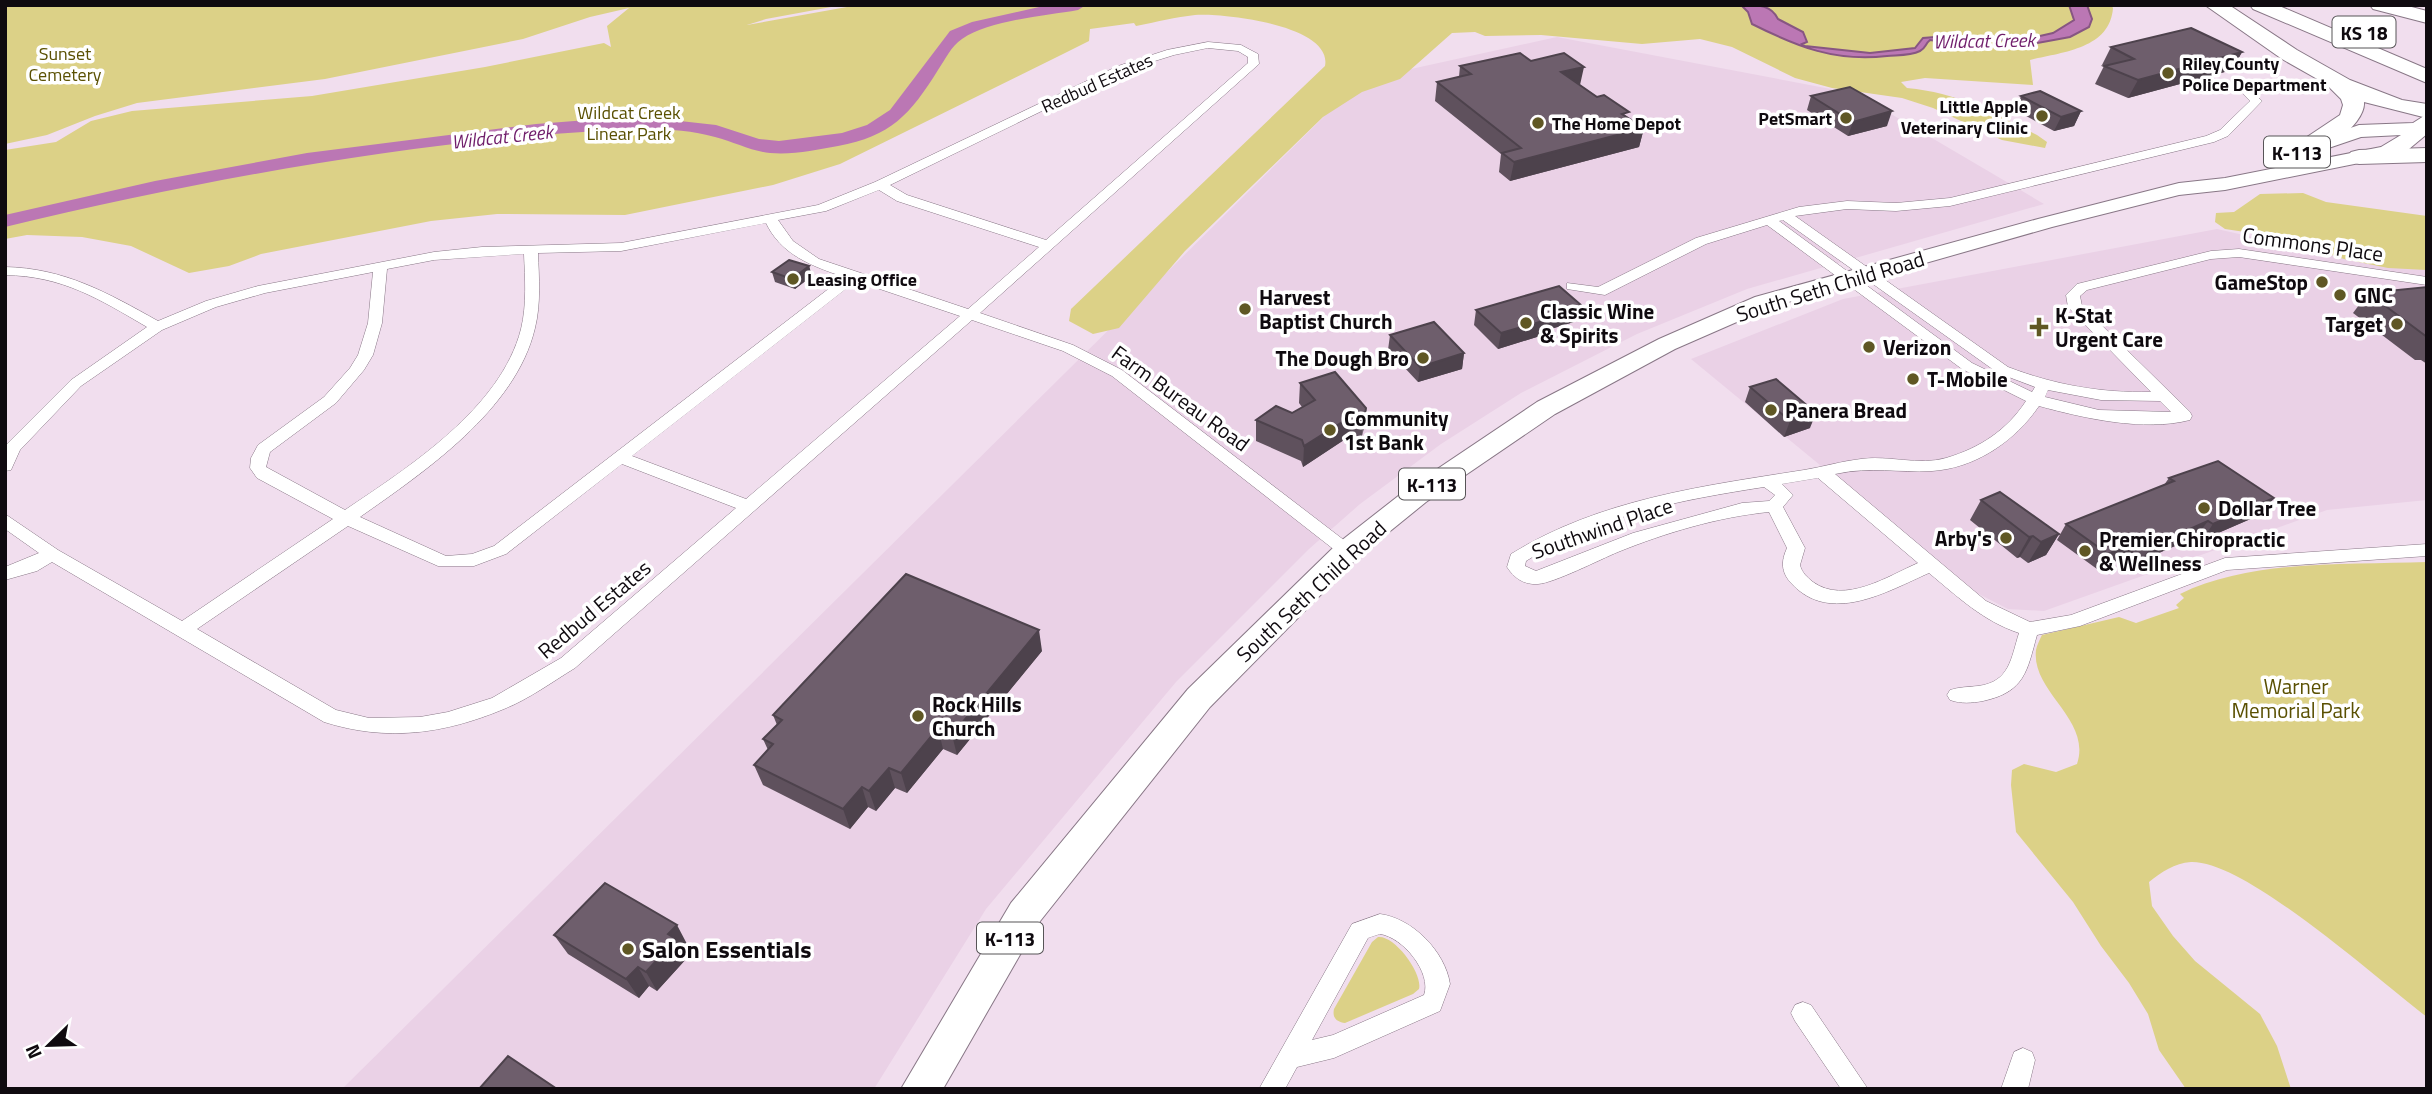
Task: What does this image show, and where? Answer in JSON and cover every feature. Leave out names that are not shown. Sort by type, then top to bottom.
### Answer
[{"type":"highway","points":[[2215,5],[2333,79],[2424,122]]},
{"type":"highway","name":"KS 18","points":[[2260,5],[2424,69]]},
{"type":"highway","name":"KS 18","points":[[2301,5],[2424,69]]},
{"type":"highway","points":[[2380,5],[2427,17]]},
{"type":"highway","points":[[2300,152],[2340,127],[2351,115],[2354,105],[2351,99],[2333,79]]},
{"type":"highway","points":[[2359,157],[2427,155]]},
{"type":"main road","name":"South Seth Child Road","points":[[921,1089],[1024,914],[1199,698],[1347,551],[1416,496],[1546,408],[1679,338],[1763,302],[2179,189],[2234,167],[2300,152],[2359,131],[2424,122]]},
{"type":"main road","name":"South Seth Child Road","points":[[2179,189],[2225,184],[2396,148],[2424,122]]},
{"type":"street","name":"Redbud Estates","points":[[5,466],[13,449],[76,383],[118,351],[157,327],[211,304],[263,289],[434,256],[621,247],[821,208],[880,186],[1122,68],[1152,57],[1215,45],[1232,45],[1246,49],[1254,56],[1254,64],[750,507],[568,663],[511,697],[449,720],[420,725],[369,726],[331,716],[52,554],[5,520]]},
{"type":"street","points":[[1572,286],[1600,292],[1701,241],[1768,219],[1819,207],[1921,206],[1951,202],[2210,139],[2224,133],[2256,101],[2243,87]]},
{"type":"street","points":[[880,186],[902,198],[1047,245]]},
{"type":"street","points":[[1785,215],[1967,366],[2000,386],[2039,393],[2108,397],[2163,396]]},
{"type":"street","points":[[771,219],[776,233],[788,246],[814,262],[970,315]]},
{"type":"street","points":[[1768,219],[1856,275]]},
{"type":"street","points":[[183,629],[346,518],[435,453],[480,410],[512,366],[529,326],[533,310],[531,250]]},
{"type":"street","name":"Commons Place","points":[[2039,393],[2076,412],[2115,418],[2185,416],[2075,307],[2073,295],[2082,287],[2211,255],[2239,253],[2427,281]]},
{"type":"street","points":[[380,266],[378,314],[373,342],[354,374],[330,400],[275,440],[259,458],[258,468],[263,474],[346,518],[444,562],[474,559],[500,550],[852,277]]},
{"type":"street","points":[[5,271],[50,272],[78,282],[157,327]]},
{"type":"street","name":"Farm Bureau Road","points":[[970,315],[1068,348],[1117,373],[1347,551]]},
{"type":"street","name":"Southwind Place","points":[[1774,506],[1742,509],[1639,537],[1537,578],[1523,575],[1516,567],[1517,558],[1532,546],[1605,517],[1697,492],[1873,463],[1924,466],[1945,464],[2009,435],[2039,393]]},
{"type":"street","points":[[620,457],[750,507]]},
{"type":"street","points":[[1822,472],[1980,606],[2011,623],[2030,629],[2073,621],[2225,564],[2427,550]]},
{"type":"street","points":[[1767,480],[1784,495],[1774,506],[1796,548],[1790,561],[1791,569],[1804,585],[1828,597],[1855,595],[1931,565]]},
{"type":"street","points":[[5,575],[31,566],[52,554]]},
{"type":"street","points":[[1957,695],[1978,695],[2008,685],[2021,665],[2030,629]]},
{"type":"street","points":[[1271,1089],[1289,1057],[1360,931],[1370,925],[1382,923],[1403,932],[1435,972],[1438,983],[1432,1003],[1334,1046],[1289,1057]]},
{"type":"street","points":[[1803,1013],[1856,1089]]},
{"type":"street","points":[[2013,1089],[2016,1087],[2023,1060]]},
{"type":"shaded area","points":[[1741,5],[1758,5],[1772,10],[1778,19],[1803,32],[1807,42],[1802,44],[1805,46],[1870,53],[1915,48],[1923,38],[1993,36],[2018,41],[2053,33],[2074,20],[2069,5],[2087,5],[2092,19],[2089,27],[2070,37],[2032,44],[1985,38],[1950,43],[1930,40],[1922,50],[1912,54],[1850,57],[1801,46],[1752,24],[1748,12]]},
{"type":"shaded area","points":[[1557,37],[1857,94],[2044,204],[1747,289],[1637,334],[1521,393],[1441,444],[1360,504],[1309,549],[1176,682],[986,909],[874,1089],[342,1089],[1361,80]]},
{"type":"shaded area","points":[[2217,229],[2377,265],[2427,262],[2427,500],[2327,510],[2044,611],[2008,609],[1973,591],[1691,359],[1843,299]]},
{"type":"green space","points":[[5,5],[842,5],[747,25],[858,5],[2111,5],[2113,8],[2110,22],[2094,40],[2070,51],[2030,60],[2033,85],[1925,78],[1901,82],[1907,88],[1943,94],[1989,111],[2037,135],[2047,142],[2045,148],[2002,140],[1933,108],[1902,98],[1832,88],[1795,78],[1732,47],[1700,39],[1642,44],[1541,35],[1485,36],[1475,32],[1452,33],[1400,79],[1362,92],[1323,117],[1185,251],[1119,328],[1093,334],[1069,321],[1071,309],[1325,66],[1323,52],[1312,40],[1274,24],[1209,15],[1188,16],[1136,26],[1134,23],[1090,29],[1089,41],[840,164],[773,185],[625,215],[497,214],[431,221],[261,254],[229,266],[189,273],[131,246],[82,237],[27,235],[5,239],[5,150],[56,142],[91,121],[132,111],[312,96],[485,67],[604,43],[611,47],[607,26],[629,8],[590,17],[523,39],[325,79],[137,103],[47,135],[5,144]]},
{"type":"green space","points":[[2303,193],[2326,202],[2427,216],[2427,270],[2388,268],[2344,259],[2302,245],[2283,234],[2265,235],[2225,229],[2215,222],[2216,213],[2234,212],[2260,194]]},
{"type":"green space","name":"Warner Memorial Park","points":[[2427,562],[2427,1017],[2312,926],[2244,880],[2215,867],[2191,862],[2179,864],[2149,882],[2152,906],[2195,961],[2260,1014],[2277,1046],[2291,1089],[2186,1089],[2159,1050],[2148,1014],[2129,983],[2073,902],[2016,832],[2012,770],[2024,764],[2056,772],[2077,764],[2079,748],[2069,719],[2042,679],[2037,665],[2036,650],[2039,640],[2042,635],[2119,617],[2136,623],[2179,608],[2176,605],[2184,598],[2180,594],[2238,575],[2301,566]]},
{"type":"green space","points":[[1378,937],[1392,942],[1406,957],[1417,974],[1419,989],[1345,1023],[1340,1022],[1334,1017],[1334,1009],[1372,942]]},
{"type":"building","points":[[2191,28],[2242,52],[2138,80],[2104,66],[2134,59],[2111,47]]},
{"type":"building","name":"The Home Depot","points":[[1520,53],[1531,61],[1564,53],[1584,67],[1561,72],[1597,97],[1604,95],[1629,112],[1622,114],[1644,128],[1514,162],[1502,153],[1521,148],[1437,82],[1471,74],[1460,66]]},
{"type":"building","points":[[1850,87],[1892,111],[1853,122],[1811,96]]},
{"type":"building","points":[[2040,91],[2081,111],[2061,117],[2021,96]]},
{"type":"building","points":[[789,260],[809,266],[792,279],[772,272]]},
{"type":"building","points":[[1559,286],[1581,305],[1539,318],[1543,321],[1501,333],[1476,310]]},
{"type":"building","points":[[2427,287],[2427,337],[2368,293]]},
{"type":"building","points":[[1434,322],[1464,353],[1420,367],[1390,335]]},
{"type":"building","points":[[1335,372],[1366,408],[1365,415],[1352,416],[1304,446],[1302,440],[1256,420],[1276,406],[1292,413],[1315,400],[1300,383]]},
{"type":"building","points":[[1776,379],[1816,413],[1790,421],[1750,387]]},
{"type":"building","points":[[2218,461],[2274,498],[2213,524],[2208,521],[2152,546],[2142,539],[2108,554],[2066,524],[2174,481],[2169,478]]},
{"type":"building","points":[[2000,492],[2059,534],[2041,542],[2033,536],[2029,537],[1981,500]]},
{"type":"building","name":"Rock Hills Church","points":[[906,574],[1039,630],[952,735],[938,728],[901,773],[889,768],[869,791],[862,787],[843,809],[754,765],[773,744],[763,739],[782,720],[773,715]]},
{"type":"building","name":"Salon Essentials","points":[[605,883],[677,925],[668,934],[676,939],[646,972],[638,967],[626,979],[554,935]]},
{"type":"building","points":[[508,1056],[557,1089],[479,1089]]},
{"type":"waterway","name":"Wildcat Creek","points":[[5,221],[231,172],[383,148],[536,130],[637,123],[716,131],[762,146],[805,146],[843,139],[874,130],[897,114],[944,47],[956,35],[995,21],[1078,5]]},
{"type":"place","name":"Riley County Police Department","points":[[2168,73]]},
{"type":"place","name":"Little Apple Veterinary Clinic","points":[[2042,116]]},
{"type":"place","name":"PetSmart","points":[[1846,118]]},
{"type":"place","name":"The Home Depot","points":[[1538,123]]},
{"type":"place","name":"Leasing Office","points":[[793,279]]},
{"type":"place","name":"GameStop","points":[[2322,282]]},
{"type":"place","name":"GNC","points":[[2340,295]]},
{"type":"place","name":"Harvest Baptist Church","points":[[1245,309]]},
{"type":"place","name":"Classic Wine & Spirits","points":[[1526,323]]},
{"type":"place","name":"Target","points":[[2397,324]]},
{"type":"place","name":"K-Stat Urgent Care","points":[[2039,327]]},
{"type":"place","name":"Verizon","points":[[1869,347]]},
{"type":"place","name":"The Dough Bro","points":[[1423,358]]},
{"type":"place","name":"T-Mobile","points":[[1913,379]]},
{"type":"place","name":"Panera Bread","points":[[1771,410]]},
{"type":"place","name":"Community 1st Bank","points":[[1330,430]]},
{"type":"place","name":"Dollar Tree","points":[[2204,508]]},
{"type":"place","name":"Arby's","points":[[2006,538]]},
{"type":"place","name":"Premier Chiropractic & Wellness","points":[[2085,551]]},
{"type":"place","name":"Rock Hills Church","points":[[918,716]]},
{"type":"place","name":"Salon Essentials","points":[[628,949]]},
{"type":"park label","name":"Sunset Cemetery","points":[[65,63]]},
{"type":"park label","name":"Wildcat Creek Linear Park","points":[[629,122]]}]
